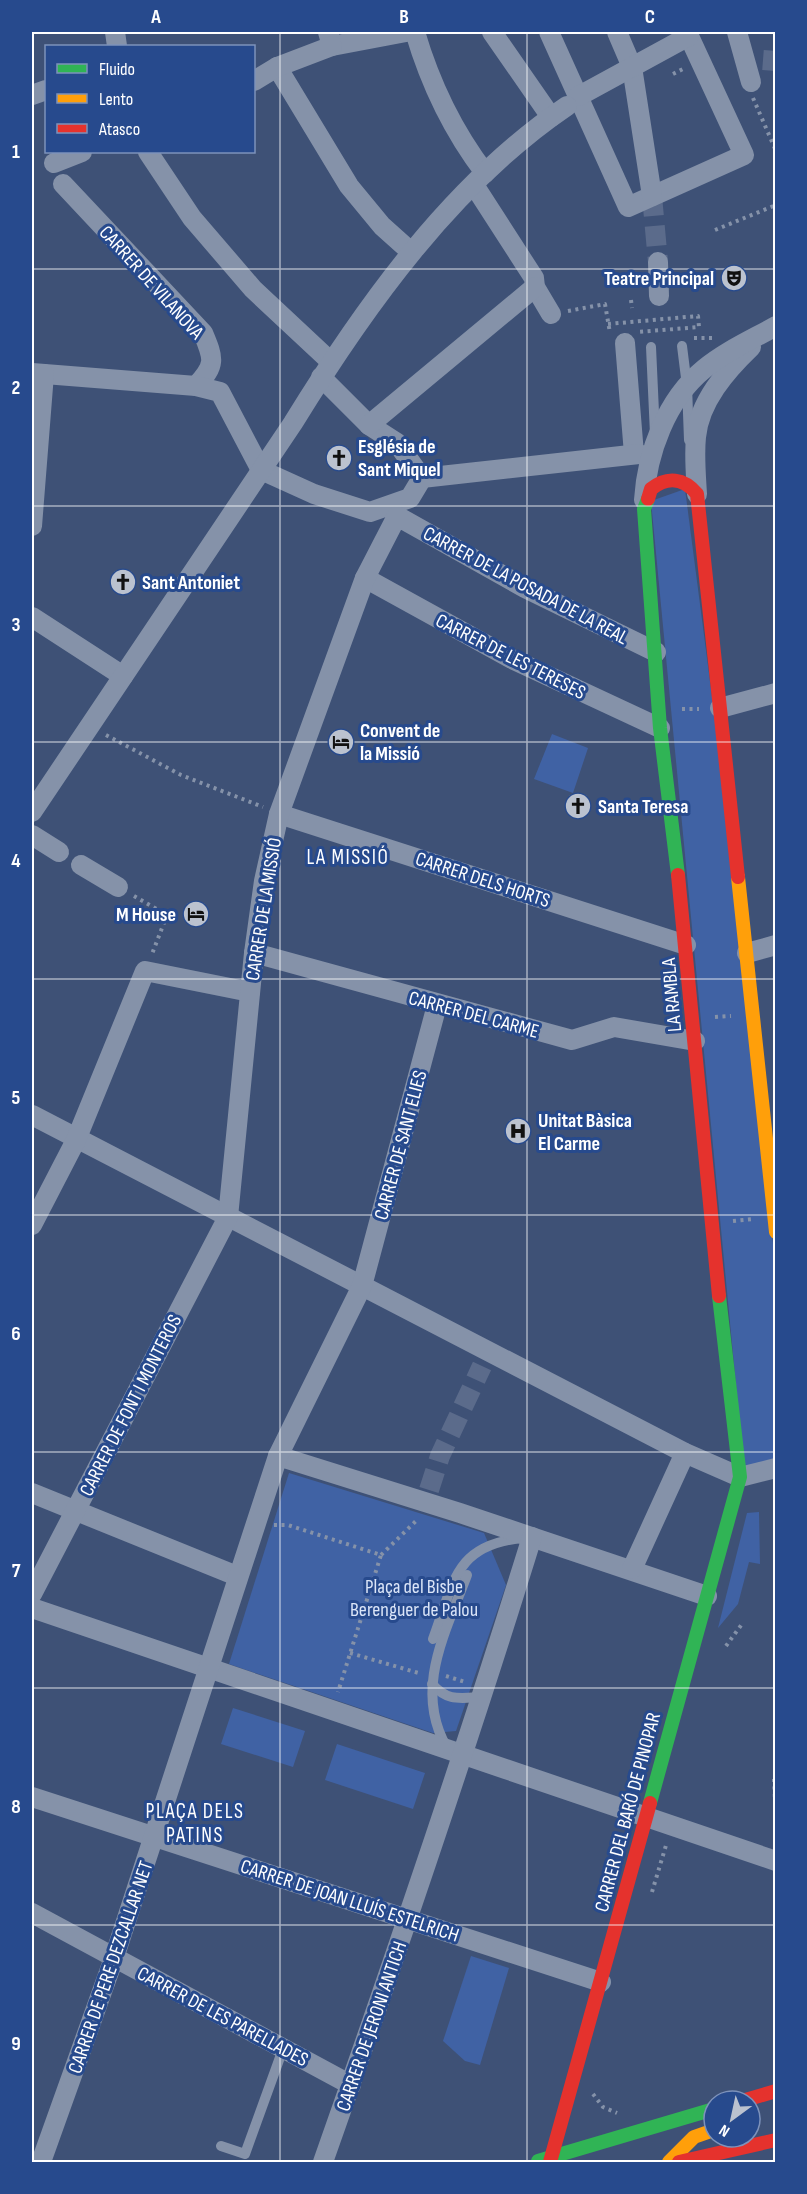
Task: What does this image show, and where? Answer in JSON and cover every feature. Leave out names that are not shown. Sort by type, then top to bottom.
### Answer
[{"type":"street","points":[[255,80],[330,39],[406,32]]},
{"type":"street","points":[[415,32],[427,74],[480,179],[534,278],[535,287],[551,314]]},
{"type":"street","points":[[492,32],[550,117]]},
{"type":"street","points":[[33,808],[261,470],[326,369],[411,252],[480,179],[550,117],[573,101],[632,67],[684,33],[744,155],[628,207],[573,101],[549,32]]},
{"type":"street","points":[[617,32],[632,67],[652,196]]},
{"type":"street","points":[[737,32],[753,59],[751,82]]},
{"type":"street","points":[[278,67],[349,186],[382,226],[411,252]]},
{"type":"street","points":[[54,163],[79,153]]},
{"type":"street","points":[[149,153],[192,218],[326,369],[369,424],[397,443],[422,478]]},
{"type":"street","name":"CARRER DE VILANOVA","points":[[63,184],[203,333],[213,357],[209,373],[196,386]]},
{"type":"street","points":[[658,262],[659,297]]},
{"type":"street","points":[[369,424],[535,287]]},
{"type":"street","points":[[644,509],[647,470],[656,440],[687,386],[706,367],[729,351],[771,329]]},
{"type":"street","points":[[771,329],[721,380],[700,419],[696,437],[697,494],[776,1232]]},
{"type":"street","points":[[422,478],[637,454],[625,343]]},
{"type":"street","points":[[32,526],[38,373],[196,386],[219,392],[261,470],[314,494],[370,512],[410,498],[422,478]]},
{"type":"street","points":[[644,509],[648,492],[664,480],[683,481],[697,494]]},
{"type":"street","name":"LA RAMBLA","points":[[644,509],[660,719],[686,945],[712,1222],[740,1477]]},
{"type":"street","name":"CARRER DE LA POSADA DE LA REAL","points":[[397,516],[525,588],[656,652]]},
{"type":"street","name":"CARRER DE LA MISSIÓ","points":[[228,1216],[254,953],[264,881],[279,814],[365,578],[397,516]]},
{"type":"street","name":"CARRER DE LES TERESES","points":[[365,578],[512,659],[660,719]]},
{"type":"street","points":[[32,617],[123,676]]},
{"type":"street","points":[[720,708],[776,693]]},
{"type":"street","name":"CARRER DELS HORTS","points":[[279,814],[686,945]]},
{"type":"street","points":[[32,835],[59,852]]},
{"type":"street","points":[[81,865],[118,887]]},
{"type":"street","points":[[747,952],[776,945]]},
{"type":"street","name":"CARRER DEL CARME","points":[[254,953],[572,1040],[614,1027],[695,1041]]},
{"type":"street","points":[[32,1225],[76,1140],[145,971],[250,992]]},
{"type":"street","name":"CARRER DE SANT ELIES","points":[[278,1456],[362,1286],[438,1005]]},
{"type":"street","points":[[32,1115],[76,1140],[362,1286],[485,1359],[740,1477],[776,1468]]},
{"type":"street","name":"CARRER DE FONT I MONTEROS","points":[[32,1594],[228,1216]]},
{"type":"street","points":[[632,1569],[685,1453]]},
{"type":"street","points":[[207,1667],[278,1456],[429,1499],[532,1537],[707,1596]]},
{"type":"street","name":"CARRER DEL BARÓ DE PINOPAR","points":[[551,2160],[740,1477]]},
{"type":"street","points":[[32,1494],[237,1576]]},
{"type":"street","name":"CARRER DE JERONI ANTICH","points":[[323,2163],[409,1919],[455,1751],[482,1697],[532,1537]]},
{"type":"street","points":[[32,1608],[776,1861]]},
{"type":"street","name":"CARRER DE PERE DEZCALLAR NET","points":[[41,2163],[114,1958],[207,1667]]},
{"type":"street","name":"CARRER DE JOAN LLUÍS ESTELRICH","points":[[32,1797],[601,1982]]},
{"type":"street","name":"CARRER DE LES PARELLADES","points":[[32,1913],[351,2085]]},
{"type":"street","points":[[534,2163],[551,2160],[702,2113]]},
{"type":"street","points":[[669,2163],[694,2137],[702,2134]]},
{"type":"street","points":[[679,2163],[776,2140]]},
{"type":"lane","points":[[682,346],[687,386],[687,425],[697,494]]},
{"type":"lane","points":[[651,347],[656,440]]},
{"type":"lane","points":[[433,1639],[460,1566],[476,1551],[499,1541],[532,1537]]},
{"type":"lane","points":[[455,1751],[434,1714],[432,1671],[467,1575]]},
{"type":"lane","points":[[432,1684],[441,1695],[454,1699],[482,1697]]},
{"type":"lane","points":[[221,2146],[245,2154],[284,2049]]},
{"type":"path","points":[[751,82],[753,98],[776,151]]},
{"type":"path","points":[[715,230],[776,206]]},
{"type":"path","points":[[631,300],[632,308]]},
{"type":"path","points":[[551,314],[605,304]]},
{"type":"path","points":[[608,324],[698,316],[699,327],[662,327],[654,330]]},
{"type":"path","points":[[662,327],[663,339]]},
{"type":"path","points":[[660,719],[720,708]]},
{"type":"path","points":[[90,726],[181,775],[257,805]]},
{"type":"path","points":[[118,887],[167,915],[145,971]]},
{"type":"path","points":[[693,1018],[753,1016]]},
{"type":"path","points":[[712,1222],[774,1218]]},
{"type":"path","points":[[337,1694],[381,1555],[429,1499]]},
{"type":"path","points":[[255,1524],[288,1525],[381,1555]]},
{"type":"path","points":[[726,1646],[742,1624]]},
{"type":"path","points":[[774,1779],[775,1800]]},
{"type":"path","points":[[592,2093],[603,2107],[617,2112]]},
{"type":"green space","points":[[685,489],[744,943],[776,1275],[775,1459],[744,1468],[651,501]]},
{"type":"green space","points":[[552,734],[588,748],[573,793],[534,779]]},
{"type":"green space","name":"Plaça del Bisbe Berenguer de Palou","points":[[289,1473],[484,1533],[506,1585],[456,1731],[433,1733],[229,1664]]},
{"type":"green space","points":[[759,1512],[760,1564],[749,1562],[738,1604],[718,1628],[747,1513]]},
{"type":"green space","points":[[233,1708],[305,1731],[293,1767],[221,1744]]},
{"type":"green space","points":[[337,1744],[425,1773],[413,1809],[325,1780]]},
{"type":"green space","points":[[471,1956],[509,1968],[480,2065],[465,2061],[443,2041]]},
{"type":"tunnel","points":[[763,60],[776,61]]},
{"type":"tunnel","points":[[652,196],[658,262]]},
{"type":"tunnel","points":[[429,1490],[440,1456],[482,1366]]},
{"type":"traffic: fast","points":[[648,499],[644,509],[660,728],[678,875]]},
{"type":"traffic: fast","points":[[650,1803],[740,1477],[719,1296]]},
{"type":"traffic: fast","points":[[538,2161],[702,2113]]},
{"type":"traffic: slow","points":[[738,877],[776,1232]]},
{"type":"traffic: slow","points":[[669,2162],[694,2137],[702,2134]]},
{"type":"traffic: jam","points":[[648,499],[651,489],[669,481],[681,482],[697,494],[738,877]]},
{"type":"traffic: jam","points":[[678,875],[719,1296]]},
{"type":"traffic: jam","points":[[550,2162],[650,1803]]},
{"type":"traffic: jam","points":[[762,2095],[776,2091]]},
{"type":"traffic: jam","points":[[679,2162],[776,2140]]},
{"type":"place","name":"Teatre Principal","points":[[734,278]]},
{"type":"place","name":"Església de Sant Miquel","points":[[339,458]]},
{"type":"place","name":"Sant Antoniet","points":[[123,582]]},
{"type":"place","name":"Convent de la Missió","points":[[341,742]]},
{"type":"place","name":"Santa Teresa","points":[[578,806]]},
{"type":"place","name":"M House","points":[[196,914]]},
{"type":"place","name":"Unitat Bàsica El Carme","points":[[518,1131]]},
{"type":"district","name":"LA MISSIÓ","points":[[348,857]]},
{"type":"district","name":"PLAÇA DELS PATINS","points":[[195,1823]]}]
